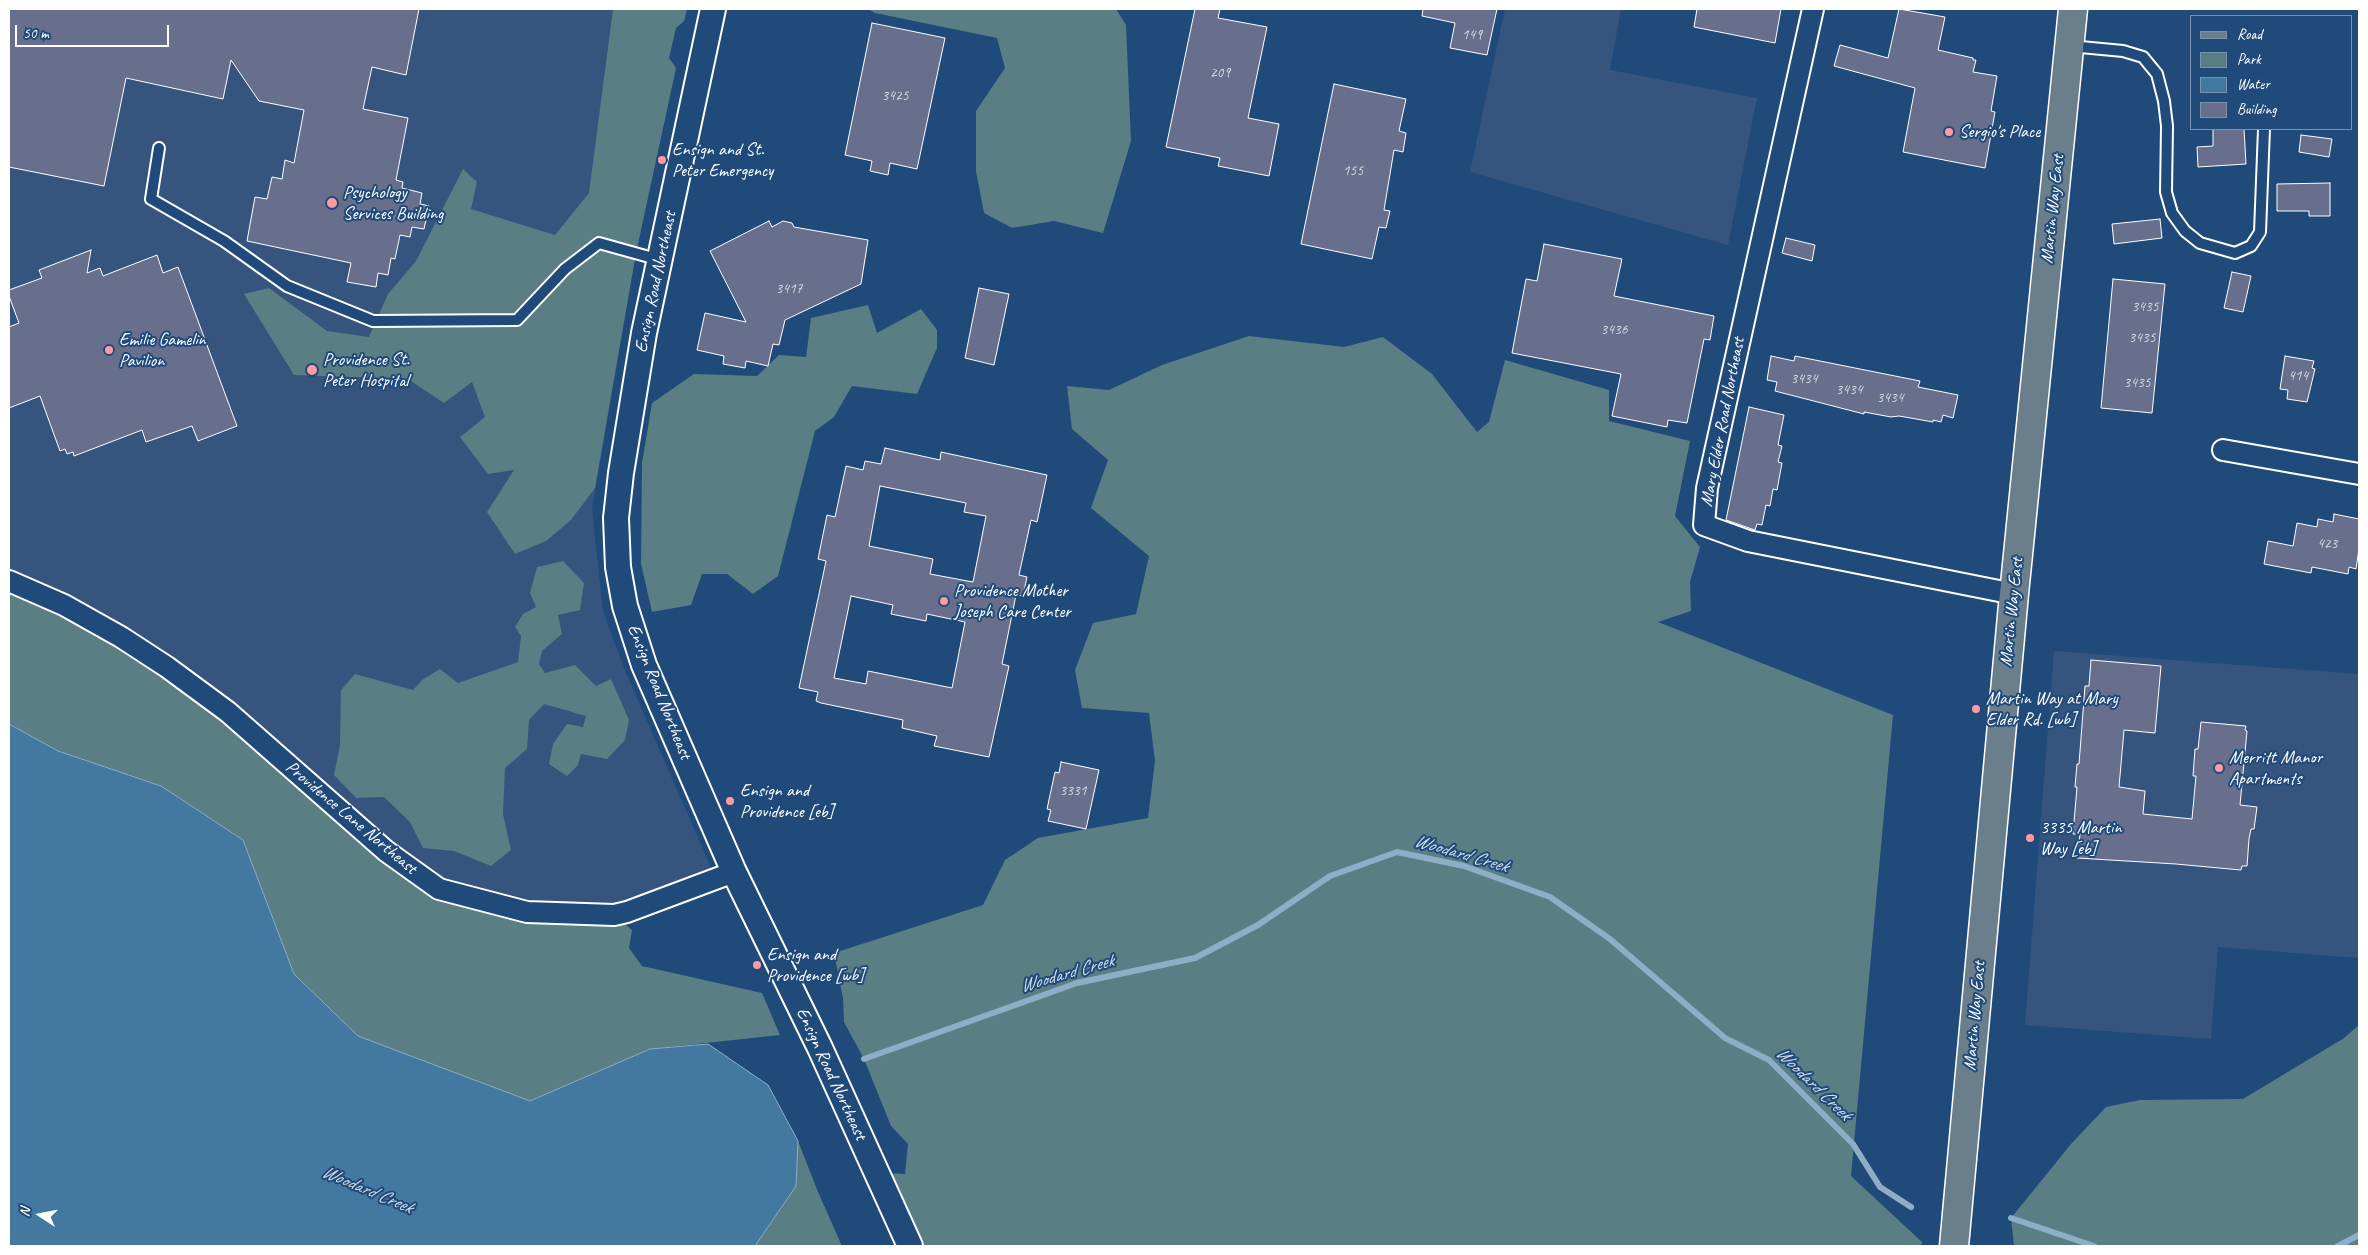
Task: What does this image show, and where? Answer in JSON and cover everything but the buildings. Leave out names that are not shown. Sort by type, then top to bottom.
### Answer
[{"type":"main road","name":"Martin Way East","points":[[1954,1246],[2014,594],[2073,9]]},
{"type":"street","name":"Ensign Road Northeast","points":[[713,9],[644,333],[620,474],[616,518],[618,567],[625,606],[644,665],[734,872],[820,1048],[910,1246]]},
{"type":"street","name":"Mary Elder Road Northeast","points":[[1813,9],[1707,488],[1704,525],[1748,541],[2014,594]]},
{"type":"street","points":[[2223,450],[2359,474]]},
{"type":"street","name":"Providence Lane Northeast","points":[[9,581],[64,605],[121,637],[167,667],[228,712],[386,851],[439,889],[527,912],[614,915],[627,912],[734,872]]},
{"type":"lane","points":[[2069,46],[2123,51],[2143,57],[2157,74],[2164,100],[2167,126],[2166,192],[2172,213],[2185,232],[2200,243],[2216,250],[2236,253],[2251,246],[2260,232],[2264,130]]},
{"type":"lane","points":[[159,148],[151,199],[224,241],[287,286],[373,321],[517,320],[565,269],[599,243],[660,260]]},
{"type":"shaded area","name":"Providence St. Peter Hospital","points":[[9,9],[687,9],[684,21],[676,28],[669,58],[676,68],[636,253],[592,509],[603,611],[626,673],[716,879],[614,915],[439,889],[9,581]]},
{"type":"shaded area","points":[[1505,9],[1621,9],[1610,70],[1757,98],[1728,245],[1470,172]]},
{"type":"shaded area","points":[[2054,651],[2359,674],[2359,958],[2218,947],[2211,1039],[2025,1025]]},
{"type":"green space","points":[[613,9],[687,9],[684,21],[676,28],[669,58],[676,68],[636,253],[595,488],[571,520],[546,541],[515,554],[487,512],[514,470],[488,474],[460,437],[485,417],[472,382],[444,403],[408,379],[294,375],[244,294],[269,288],[327,331],[369,337],[388,294],[416,261],[463,169],[477,182],[471,209],[555,235],[589,193]]},
{"type":"green space","points":[[868,9],[1116,9],[1126,25],[1131,141],[1103,233],[1054,221],[1012,228],[984,213],[976,171],[976,111],[1005,68],[997,38],[875,13]]},
{"type":"green space","points":[[868,305],[877,333],[921,309],[937,330],[937,348],[917,394],[852,386],[834,417],[815,431],[778,576],[753,594],[727,574],[702,574],[691,605],[652,612],[641,564],[642,463],[652,403],[694,374],[757,376],[779,355],[806,357],[811,318]]},
{"type":"green space","points":[[1249,336],[1344,347],[1383,337],[1432,374],[1477,432],[1489,422],[1505,360],[1609,390],[1609,421],[1690,441],[1675,516],[1700,547],[1690,582],[1691,611],[1658,622],[1893,715],[1851,1176],[1922,1242],[1921,1246],[920,1246],[883,1173],[905,1174],[908,1144],[891,1126],[864,1059],[844,1022],[843,998],[834,953],[983,905],[1005,860],[1038,838],[1148,818],[1155,761],[1149,713],[1082,708],[1075,670],[1093,623],[1136,614],[1149,556],[1091,508],[1108,460],[1072,429],[1067,386],[1109,390],[1162,365]]},
{"type":"green space","points":[[563,561],[584,583],[580,610],[558,615],[562,634],[542,651],[539,664],[545,673],[575,665],[596,686],[611,679],[629,720],[625,740],[607,759],[581,754],[578,765],[567,776],[549,764],[553,744],[567,724],[583,727],[586,716],[544,704],[529,720],[527,749],[505,768],[503,814],[511,850],[491,866],[454,851],[423,848],[410,822],[384,797],[356,798],[334,775],[340,745],[341,690],[355,674],[413,690],[422,680],[440,669],[458,683],[518,662],[521,636],[515,627],[523,614],[536,607],[530,593],[537,567]]},
{"type":"green space","points":[[9,581],[121,637],[439,889],[614,915],[632,930],[629,948],[642,966],[762,993],[780,1035],[650,1049],[530,1101],[358,1036],[294,974],[243,840],[161,786],[58,751],[9,724]]},
{"type":"green space","points":[[2359,1025],[2359,1246],[2014,1246],[2011,1218],[2071,1144],[2106,1107],[2140,1100],[2243,1099],[2344,1038]]},
{"type":"green space","points":[[798,1141],[842,1246],[755,1246],[796,1186]]},
{"type":"water","points":[[9,724],[58,751],[161,786],[243,840],[294,974],[358,1036],[530,1101],[650,1049],[708,1044],[768,1085],[798,1141],[796,1186],[755,1246],[9,1246]]},
{"type":"waterway","name":"Woodard Creek","points":[[864,1059],[1077,983],[1195,958],[1258,925],[1330,876],[1397,852],[1464,866],[1550,897],[1610,939],[1725,1038],[1769,1060],[1853,1144],[1880,1187],[1911,1207]]},
{"type":"waterway","name":"Woodard Creek","points":[[2011,1218],[2094,1246]]},
{"type":"waterway","name":"Woodard Creek","points":[[2338,1246],[2359,1235]]},
{"type":"place","name":"Sergio's Place","points":[[1949,132]]},
{"type":"place","name":"Ensign and St. Peter Emergency","points":[[662,160]]},
{"type":"place","name":"Psychology Services Building","points":[[332,203]]},
{"type":"place","name":"Emilie Gamelin Pavilion","points":[[109,350]]},
{"type":"place","name":"Providence St. Peter Hospital","points":[[312,370]]},
{"type":"place","name":"Providence Mother Joseph Care Center","points":[[944,601]]},
{"type":"place","name":"Martin Way at Mary Elder Rd. [wb]","points":[[1976,709]]},
{"type":"place","name":"Merritt Manor Apartments","points":[[2219,768]]},
{"type":"place","name":"Ensign and Providence [eb]","points":[[730,801]]},
{"type":"place","name":"3335 Martin Way [eb]","points":[[2030,838]]},
{"type":"place","name":"Ensign and Providence [wb]","points":[[757,965]]}]
